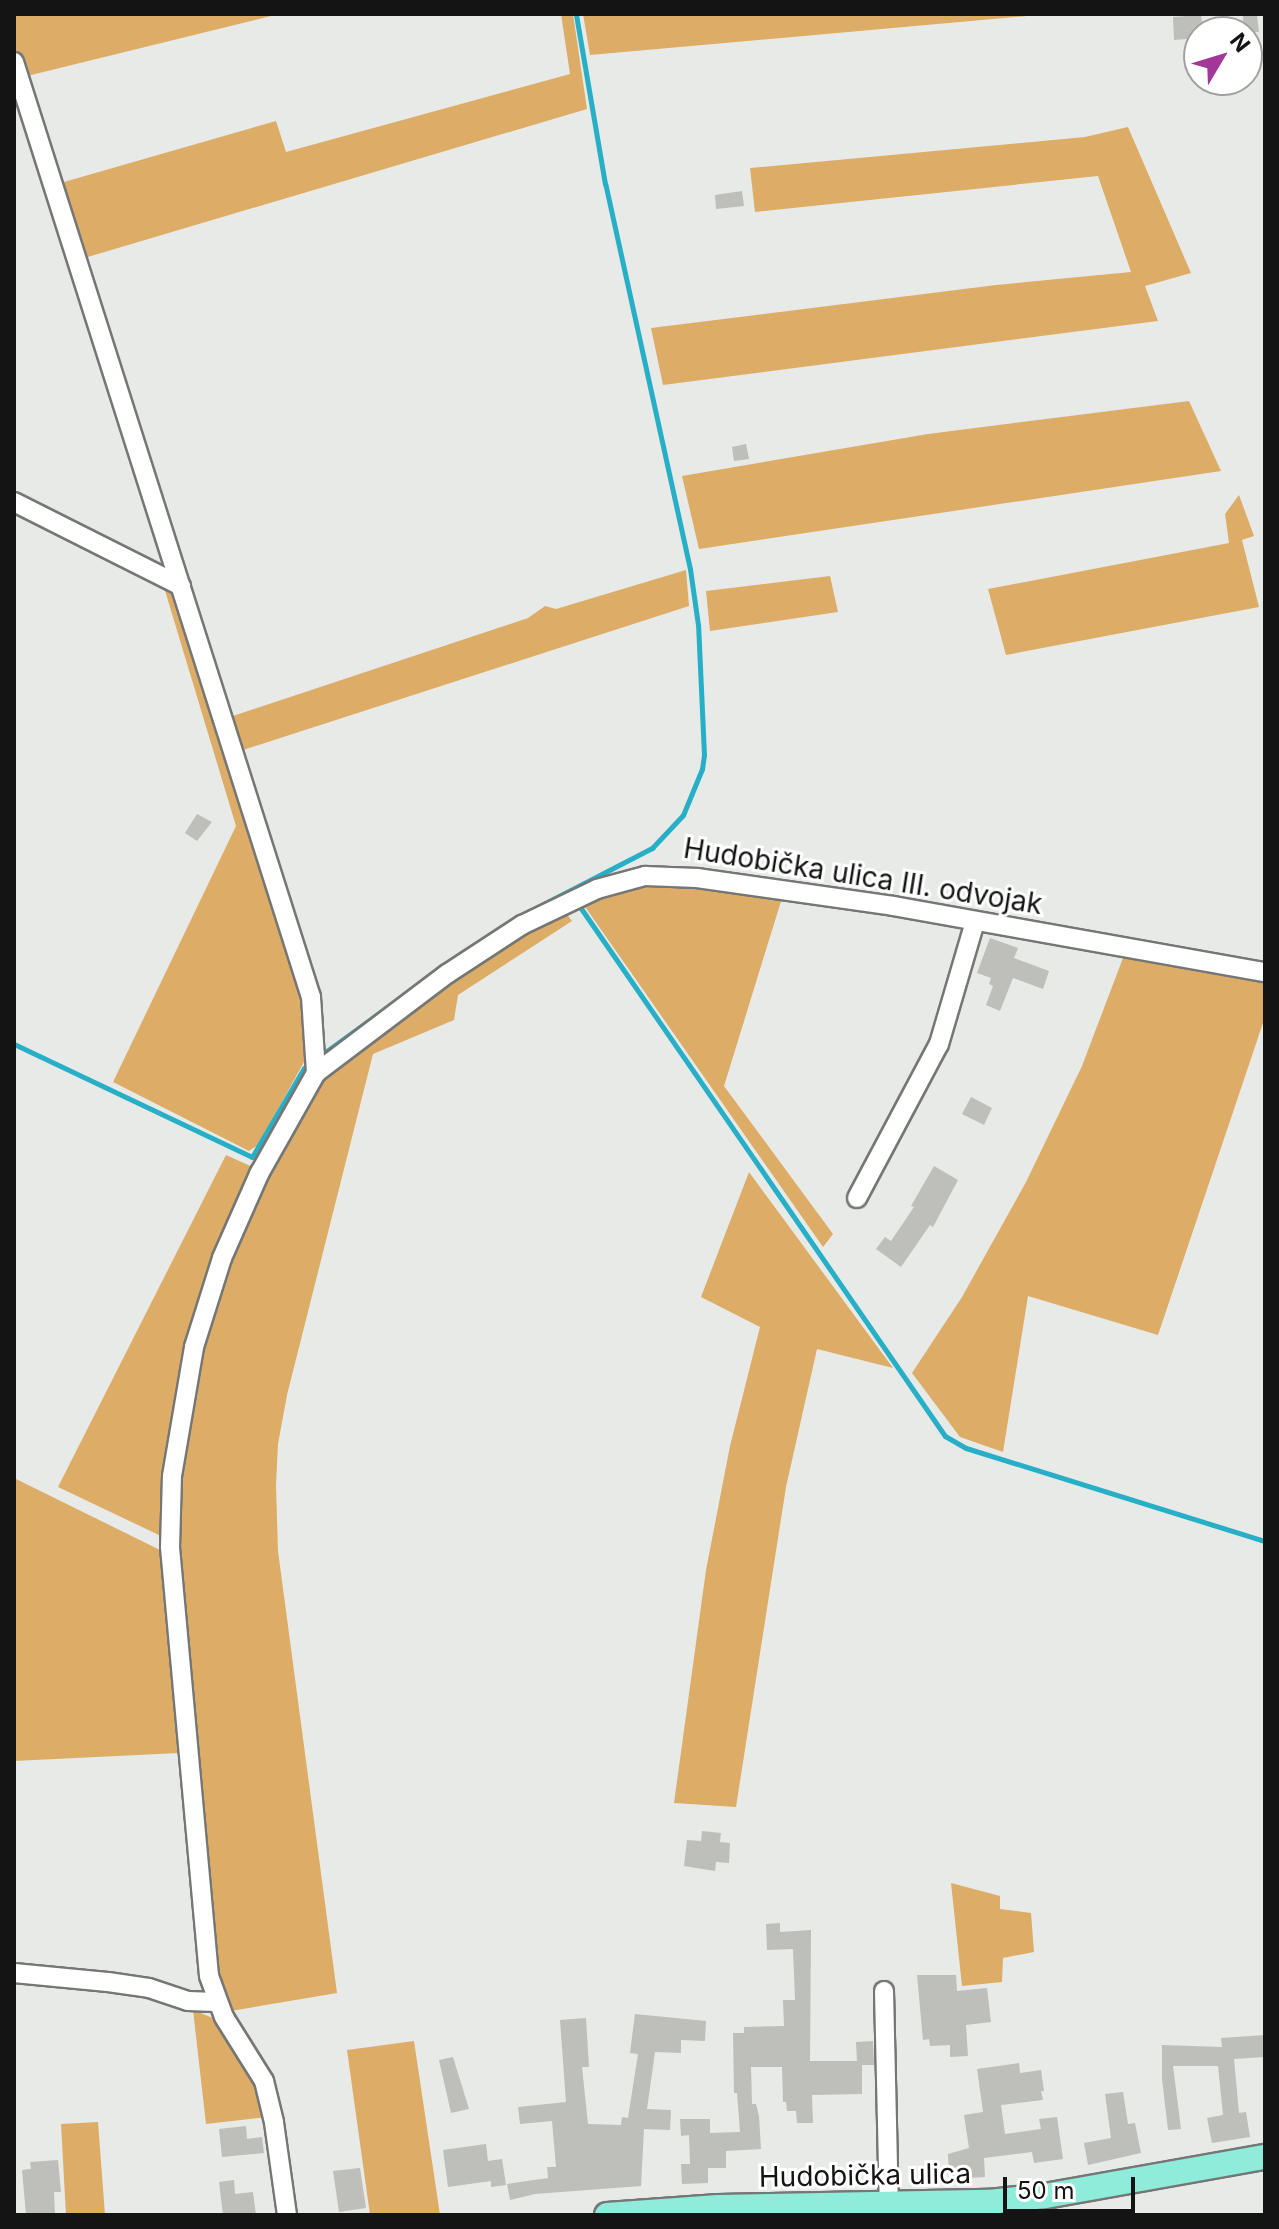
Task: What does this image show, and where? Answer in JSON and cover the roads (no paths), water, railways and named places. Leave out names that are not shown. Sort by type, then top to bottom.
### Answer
[{"type":"main road","name":"Hudobička ulica","points":[[607,2215],[718,2207],[808,2211],[1045,2196],[1265,2157]]},
{"type":"street","points":[[14,62],[311,997],[316,1073],[303,1090],[259,1174],[222,1258],[194,1347],[172,1476],[172,1597],[203,1931],[216,2002],[264,2081],[274,2122],[287,2215]]},
{"type":"street","points":[[14,502],[181,586]]},
{"type":"street","name":"Hudobička ulica III. odvojak","points":[[316,1073],[447,974],[522,925],[625,879],[667,874],[893,906],[1265,972]]},
{"type":"street","points":[[857,1198],[939,1044],[975,922]]},
{"type":"street","points":[[14,1973],[136,1986],[188,2001],[216,2002]]},
{"type":"street","points":[[884,1991],[889,2206]]},
{"type":"waterway","points":[[528,912],[652,848],[683,815],[702,769],[704,755],[698,625],[690,569],[605,184],[576,14]]},
{"type":"waterway","points":[[578,904],[945,1436],[966,1448],[1265,1541]]},
{"type":"waterway","points":[[460,955],[488,936]]},
{"type":"waterway","points":[[324,1053],[419,984]]},
{"type":"waterway","points":[[14,1044],[252,1157],[304,1068]]}]
